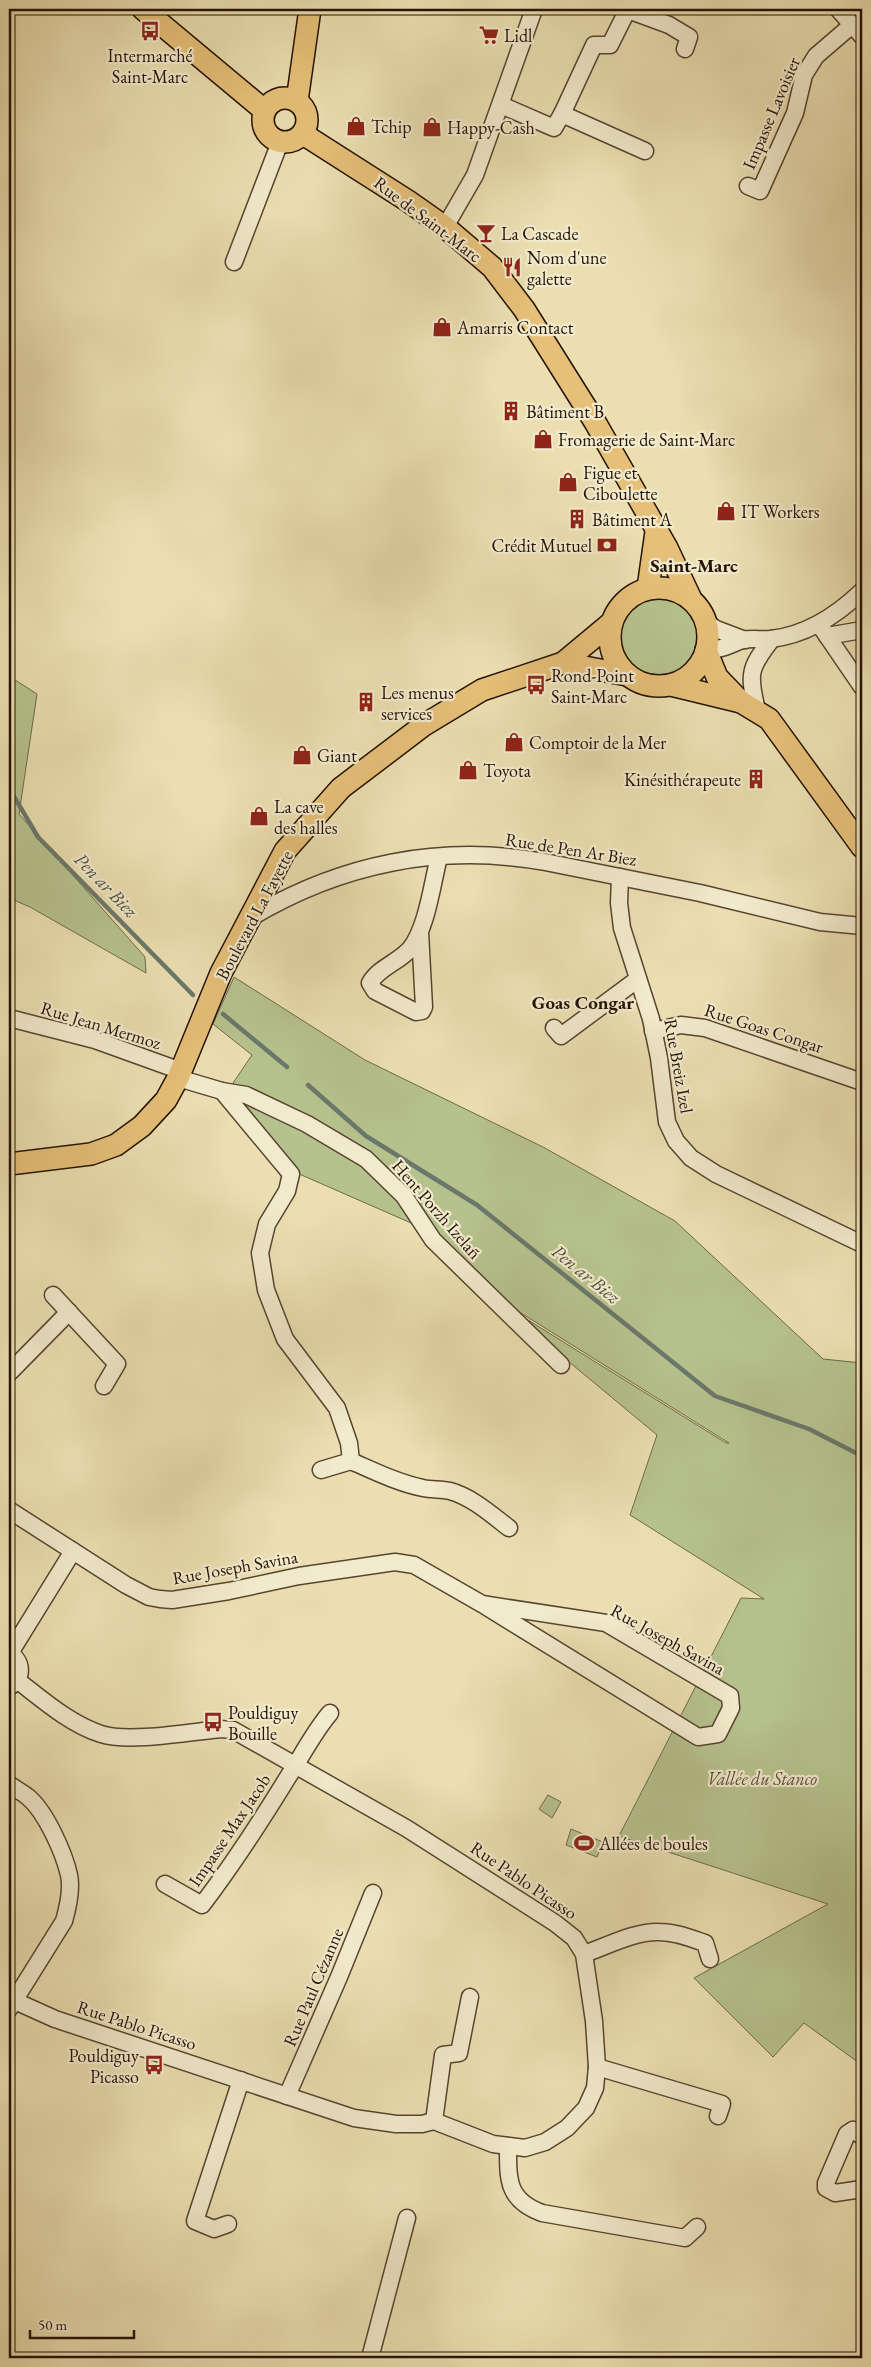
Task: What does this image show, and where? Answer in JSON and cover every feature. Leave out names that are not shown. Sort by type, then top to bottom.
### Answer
[{"type":"main road","points":[[143,9],[264,110]]},
{"type":"main road","points":[[297,101],[310,9]]},
{"type":"main road","points":[[282,97],[297,101],[302,106],[308,120],[303,134],[288,142],[280,142],[266,133],[263,126],[264,110],[275,99],[282,97]]},
{"type":"main road","name":"Rue de Saint-Marc","points":[[303,134],[445,227],[492,267],[524,309],[595,422],[674,562],[690,597]]},
{"type":"main road","points":[[648,588],[654,560],[656,532]]},
{"type":"main road","points":[[662,587],[677,590],[690,597],[700,608],[706,622],[708,639],[701,663],[693,673],[683,680],[670,685],[654,686],[627,675],[618,664],[612,651],[609,637],[616,609],[626,600],[648,588],[662,587]]},
{"type":"main road","name":"Boulevard La Fayette","points":[[9,1164],[77,1157],[116,1145],[154,1116],[180,1075],[221,973],[285,851],[341,788],[424,725],[482,690],[563,663],[611,623]]},
{"type":"main road","points":[[706,650],[717,678],[749,706],[769,719],[782,734],[862,847]]},
{"type":"main road","name":"Boulevard La Fayette","points":[[563,663],[627,675]]},
{"type":"main road","points":[[670,685],[749,706]]},
{"type":"street","points":[[445,227],[475,174],[534,9]]},
{"type":"street","points":[[501,105],[554,128],[594,45],[610,45],[628,9],[669,25],[689,37],[685,49]]},
{"type":"street","points":[[838,9],[857,30]]},
{"type":"street","name":"Impasse Lavoisier","points":[[748,186],[760,190],[795,113],[804,75],[816,56],[857,30]]},
{"type":"street","points":[[562,114],[645,151]]},
{"type":"street","points":[[234,262],[280,142]]},
{"type":"street","points":[[823,630],[861,594]]},
{"type":"street","points":[[706,622],[716,629],[745,640]]},
{"type":"street","points":[[823,630],[862,687]]},
{"type":"street","points":[[706,650],[713,651],[745,640],[772,639],[823,630],[862,630]]},
{"type":"street","points":[[749,706],[755,660],[772,639]]},
{"type":"street","points":[[420,932],[424,1007],[422,1011],[416,1012],[375,991],[370,983],[374,976],[402,957],[412,947],[420,932],[439,858]]},
{"type":"street","name":"Rue de Pen Ar Biez","points":[[250,918],[282,899],[327,880],[384,863],[439,858],[522,858],[620,876],[820,922],[862,926]]},
{"type":"street","name":"Rue Breiz Izel","points":[[620,876],[619,903],[622,928],[653,1031],[667,1122],[676,1141],[691,1158],[716,1174],[862,1244]]},
{"type":"street","points":[[554,1028],[561,1036],[638,979]]},
{"type":"street","name":"Rue Jean Mermoz","points":[[9,1018],[95,1040],[180,1075]]},
{"type":"street","name":"Rue Goas Congar","points":[[653,1031],[681,1025],[704,1028],[862,1082]]},
{"type":"street","name":"Hent Porzh Izelañ","points":[[180,1075],[222,1091],[246,1095],[307,1124],[366,1159],[404,1196],[433,1240],[561,1366]]},
{"type":"street","points":[[222,1091],[291,1174],[287,1191],[267,1224],[260,1253],[266,1290],[285,1339],[337,1408],[349,1443],[351,1460]]},
{"type":"street","points":[[53,1295],[118,1364],[104,1386]]},
{"type":"street","points":[[9,1373],[69,1312]]},
{"type":"street","points":[[321,1470],[351,1460],[396,1480],[423,1488],[450,1491],[460,1495],[472,1501],[509,1528]]},
{"type":"street","name":"Rue Joseph Savina","points":[[9,1510],[126,1585],[149,1597],[160,1600],[229,1591],[299,1576],[395,1562],[414,1565],[482,1604],[698,1737],[718,1734],[731,1708],[730,1696],[606,1623],[482,1604]]},
{"type":"street","points":[[13,1683],[20,1668],[15,1657],[9,1653],[73,1551]]},
{"type":"street","name":"Rue Pablo Picasso","points":[[12,2005],[354,2118],[396,2124],[422,2124],[434,2121],[493,2144],[525,2148],[545,2142],[567,2128],[586,2108],[595,2088],[597,2067],[594,2021],[584,1954],[574,1938],[556,1923],[406,1828],[233,1730],[220,1729],[125,1737],[103,1735],[80,1725],[13,1683]]},
{"type":"street","points":[[296,1766],[317,1728],[330,1713]]},
{"type":"street","name":"Impasse Max Jacob","points":[[165,1884],[202,1905],[227,1871],[296,1766]]},
{"type":"street","points":[[9,1784],[29,1798],[48,1825],[59,1846],[69,1876],[68,1908],[64,1921],[12,2005]]},
{"type":"street","name":"Rue Paul Cézanne","points":[[287,2096],[373,1893]]},
{"type":"street","points":[[584,1954],[638,1935],[657,1931],[676,1933],[705,1943],[710,1959]]},
{"type":"street","points":[[434,2121],[442,2055],[459,2053],[470,1997]]},
{"type":"street","points":[[597,2067],[722,2104],[718,2116]]},
{"type":"street","points":[[228,2224],[214,2229],[196,2221],[241,2080]]},
{"type":"street","points":[[862,2136],[853,2130],[847,2134],[826,2183],[826,2188],[835,2193],[862,2189]]},
{"type":"street","points":[[508,2146],[508,2175],[515,2194],[525,2206],[542,2213],[685,2238],[697,2227]]},
{"type":"street","points":[[370,2358],[407,2218]]},
{"type":"green space","points":[[658,596],[674,599],[687,608],[696,621],[699,637],[696,653],[687,666],[674,675],[658,678],[642,675],[629,666],[620,653],[617,637],[620,621],[629,608],[642,599]]},
{"type":"green space","points":[[9,676],[37,694],[19,814],[145,957],[146,973],[30,907],[9,898]]},
{"type":"green space","name":"Vallée du Stanco","points":[[234,977],[365,1060],[543,1147],[675,1221],[823,1359],[862,1363],[862,2065],[804,2023],[773,2057],[694,1978],[828,1904],[619,1836],[741,1598],[764,1599],[630,1515],[657,1435],[491,1297],[726,1443],[729,1443],[489,1293],[443,1237],[297,1173],[241,1103],[233,1083],[252,1055],[213,1024]]},
{"type":"green space","points":[[548,1795],[561,1802],[552,1818],[539,1809]]},
{"type":"green space","name":"Allées de boules","points":[[571,1829],[603,1842],[597,1857],[566,1845]]},
{"type":"waterway","name":"Pen ar Biez","points":[[9,788],[38,837],[193,995]]},
{"type":"waterway","name":"Pen ar Biez","points":[[223,1014],[287,1067]]},
{"type":"waterway","name":"Pen ar Biez","points":[[308,1085],[366,1136],[477,1205],[715,1396],[809,1429],[862,1456]]},
{"type":"place","name":"Intermarché Saint-Marc","points":[[150,31]]},
{"type":"place","name":"Lidl","points":[[489,35]]},
{"type":"place","name":"Tchip","points":[[356,126]]},
{"type":"place","name":"Happy-Cash","points":[[432,127]]},
{"type":"place","name":"La Cascade","points":[[486,233]]},
{"type":"place","name":"Nom d'une galette","points":[[512,267]]},
{"type":"place","name":"Amarris Contact","points":[[442,327]]},
{"type":"place","name":"Bâtiment B","points":[[511,411]]},
{"type":"place","name":"Fromagerie de Saint-Marc","points":[[543,439]]},
{"type":"place","name":"Figue et Ciboulette","points":[[568,482]]},
{"type":"place","name":"IT Workers","points":[[726,511]]},
{"type":"place","name":"Bâtiment A","points":[[577,519]]},
{"type":"place","name":"Crédit Mutuel","points":[[607,545]]},
{"type":"place","name":"Rond-Point Saint-Marc","points":[[536,685]]},
{"type":"place","name":"Les menus services","points":[[366,702]]},
{"type":"place","name":"Comptoir de la Mer","points":[[514,742]]},
{"type":"place","name":"Giant","points":[[302,755]]},
{"type":"place","name":"Toyota","points":[[468,770]]},
{"type":"place","name":"Kinésithérapeute","points":[[756,779]]},
{"type":"place","name":"La cave des halles","points":[[259,816]]},
{"type":"place","name":"Pouldiguy Bouille","points":[[213,1722]]},
{"type":"place","name":"Allées de boules","points":[[584,1843]]},
{"type":"place","name":"Pouldiguy Picasso","points":[[154,2065]]},
{"type":"district","name":"Saint-Marc","points":[[694,565]]},
{"type":"district","name":"Goas Congar","points":[[583,1002]]}]
